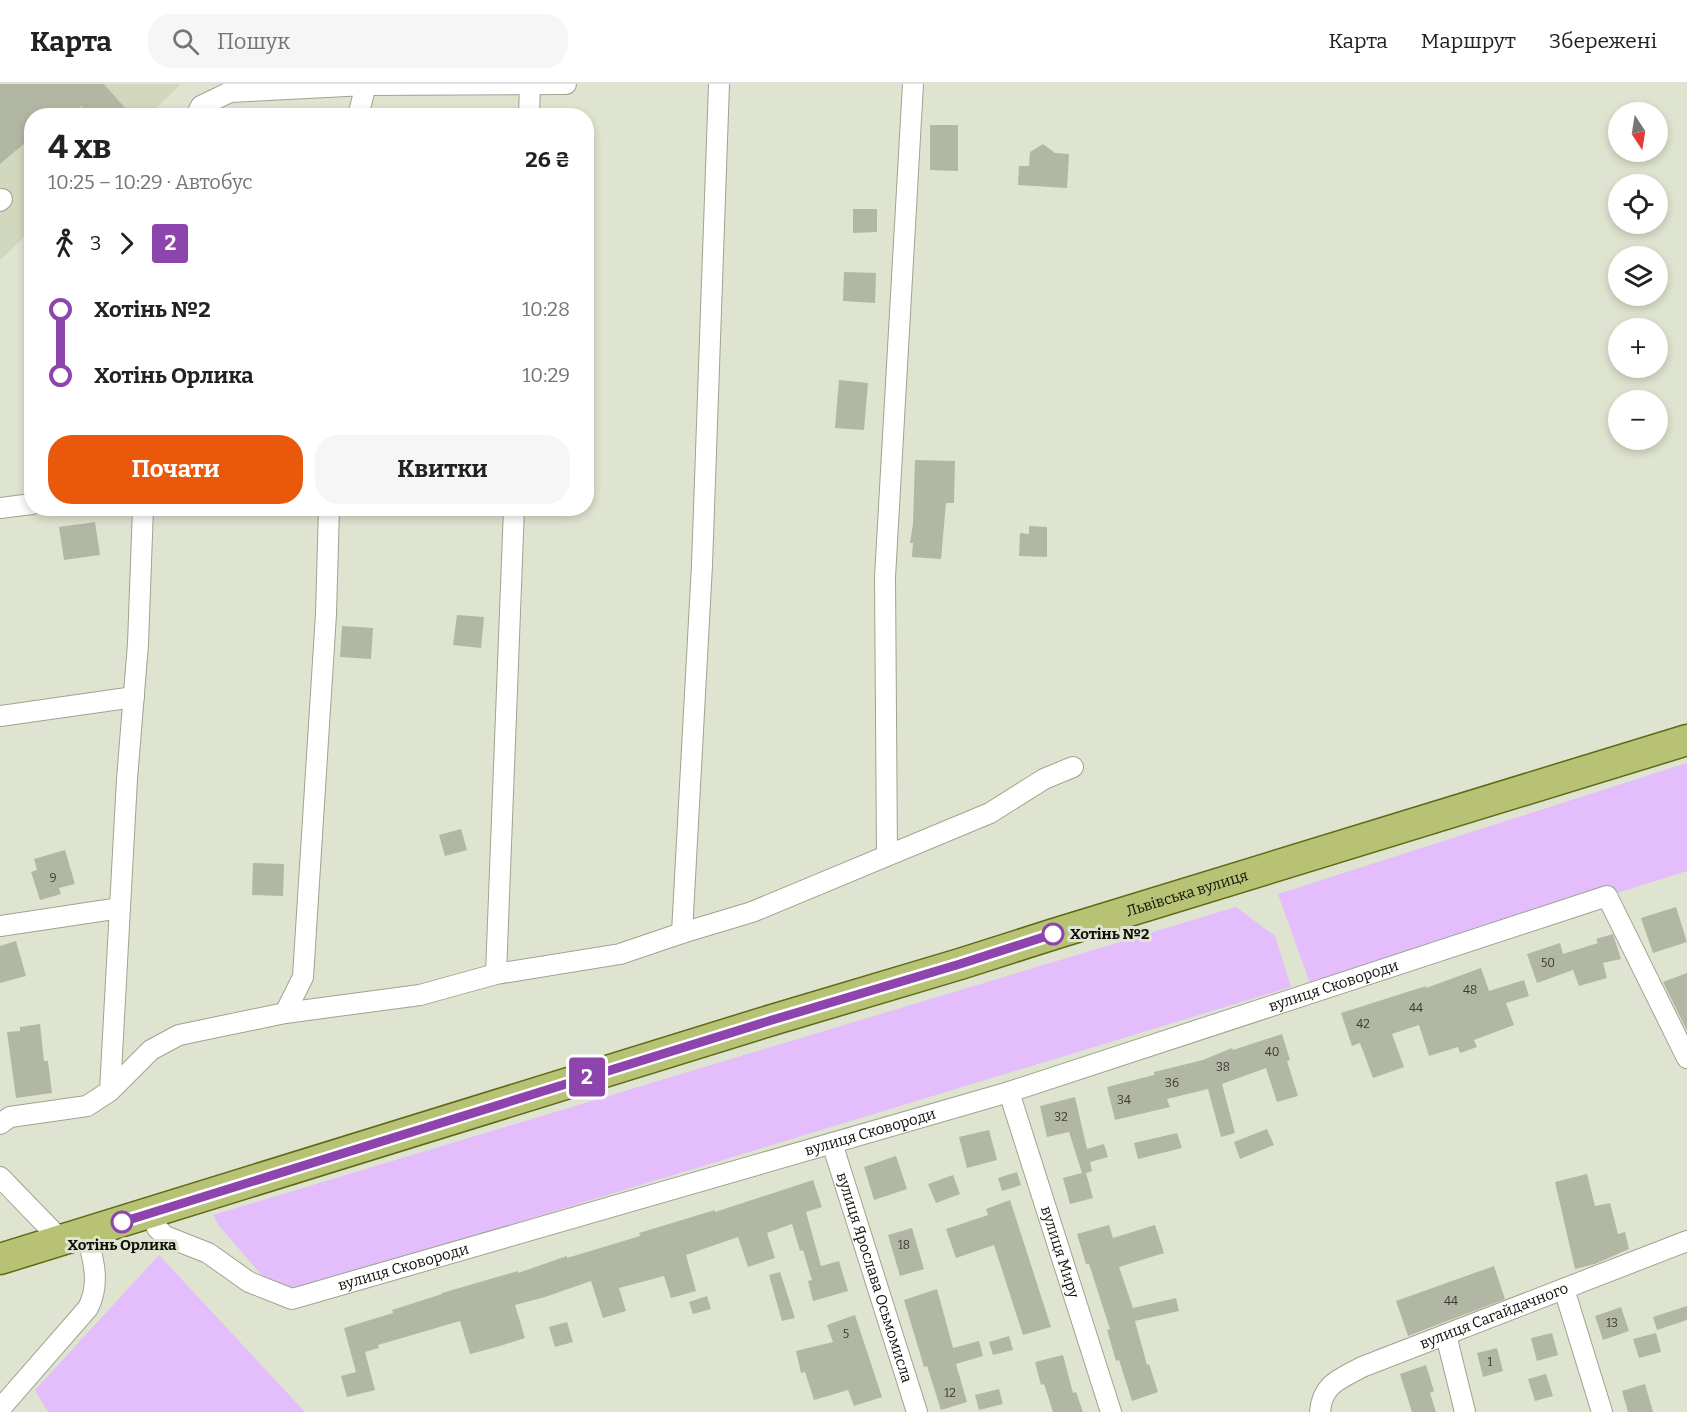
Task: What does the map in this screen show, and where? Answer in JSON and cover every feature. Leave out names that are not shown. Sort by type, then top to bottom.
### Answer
[{"type":"main road","name":"Львівська вулиця","points":[[0,1259],[960,964],[1053,933],[1687,740]]},
{"type":"street","points":[[200,108],[230,92],[366,85],[566,84]]},
{"type":"street","points":[[682,933],[702,565],[719,84]]},
{"type":"street","points":[[887,855],[885,577],[913,84]]},
{"type":"street","points":[[360,108],[366,85]]},
{"type":"street","points":[[529,108],[530,85]]},
{"type":"street","points":[[0,508],[24,505]]},
{"type":"street","points":[[110,1090],[127,779],[138,644],[143,516]]},
{"type":"street","points":[[285,1013],[303,976],[326,614],[329,516]]},
{"type":"street","points":[[496,974],[514,516]]},
{"type":"street","points":[[0,716],[134,697]]},
{"type":"street","points":[[0,1124],[10,1117],[87,1106],[110,1090],[151,1050],[179,1035],[285,1013],[420,995],[496,974],[620,954],[752,912],[990,813],[1044,779],[1072,767]]},
{"type":"street","name":"вулиця Сковороди","points":[[151,1213],[157,1228],[165,1236],[208,1253],[249,1282],[292,1299],[1009,1092],[1607,896],[1687,1058]]},
{"type":"street","points":[[0,926],[120,908]]},
{"type":"street","name":"вулиця Миру","points":[[1009,1092],[1111,1412]]},
{"type":"street","name":"вулиця Ярослава Осьмомисла","points":[[832,1143],[917,1412]]},
{"type":"street","points":[[0,1177],[74,1236],[94,1260],[96,1282],[94,1297],[88,1308],[0,1409]]},
{"type":"street","name":"вулиця Сагайдачного","points":[[1320,1412],[1323,1394],[1335,1381],[1362,1367],[1687,1241]]},
{"type":"street","points":[[1564,1289],[1602,1412]]},
{"type":"street","points":[[1446,1335],[1465,1412]]},
{"type":"shaded area","points":[[0,84],[181,84],[156,108],[24,108],[24,237],[0,260]]},
{"type":"shaded area","points":[[1687,763],[1687,871],[1312,989],[1278,894]]},
{"type":"shaded area","points":[[1236,907],[1275,936],[1291,987],[279,1295],[219,1226],[213,1215]]},
{"type":"shaded area","points":[[159,1255],[305,1412],[48,1412],[35,1390]]},
{"type":"building","points":[[0,84],[104,84],[125,108],[83,108],[81,106],[79,108],[24,108],[24,144],[0,164]]},
{"type":"building","points":[[930,125],[958,125],[958,171],[930,170]]},
{"type":"building","points":[[1043,144],[1055,153],[1069,154],[1067,188],[1018,185],[1019,166],[1029,166],[1030,152]]},
{"type":"building","points":[[853,209],[877,209],[877,232],[853,233]]},
{"type":"building","points":[[844,272],[876,273],[875,303],[843,301]]},
{"type":"building","points":[[839,380],[868,383],[864,430],[835,428]]},
{"type":"building","points":[[915,460],[955,461],[954,503],[946,503],[941,559],[912,557],[913,543],[910,543],[913,524]]},
{"type":"building","points":[[95,522],[100,555],[64,560],[59,527]]},
{"type":"building","points":[[1029,526],[1047,527],[1047,557],[1019,556],[1020,533],[1029,534]]},
{"type":"building","points":[[457,615],[484,617],[481,648],[453,645]]},
{"type":"building","points":[[342,626],[373,628],[371,659],[340,657]]},
{"type":"building","points":[[461,829],[467,850],[445,856],[439,835]]},
{"type":"building","points":[[65,850],[75,884],[59,888],[61,894],[40,900],[31,872],[37,870],[34,859]]},
{"type":"building","points":[[253,863],[284,864],[283,896],[252,895]]},
{"type":"building","points":[[1676,907],[1687,942],[1653,953],[1641,918]]},
{"type":"building","points":[[1613,934],[1621,959],[1603,963],[1607,978],[1579,986],[1573,970],[1537,983],[1527,954],[1560,943],[1563,954],[1598,943],[1596,939]]},
{"type":"building","points":[[16,941],[26,976],[0,983],[0,946]]},
{"type":"building","points":[[1481,968],[1489,991],[1524,980],[1529,996],[1506,1003],[1514,1025],[1474,1040],[1477,1047],[1460,1053],[1458,1047],[1429,1056],[1419,1025],[1392,1034],[1404,1067],[1373,1078],[1360,1043],[1352,1046],[1341,1013],[1426,986],[1426,988]]},
{"type":"building","points":[[1687,973],[1687,1031],[1663,982]]},
{"type":"building","points":[[40,1024],[44,1061],[48,1061],[52,1093],[16,1098],[7,1032],[20,1031],[20,1027]]},
{"type":"building","points":[[1282,1034],[1290,1060],[1287,1061],[1298,1096],[1277,1102],[1266,1068],[1222,1084],[1235,1133],[1221,1137],[1208,1089],[1167,1099],[1170,1107],[1115,1120],[1107,1087],[1154,1075],[1154,1072],[1203,1060],[1232,1048],[1233,1050]]},
{"type":"building","points":[[1075,1097],[1087,1149],[1104,1144],[1108,1157],[1090,1162],[1092,1171],[1086,1173],[1093,1198],[1070,1204],[1063,1178],[1082,1173],[1069,1132],[1047,1137],[1040,1106]]},
{"type":"building","points":[[1267,1129],[1274,1145],[1240,1159],[1234,1142]]},
{"type":"building","points":[[989,1130],[997,1160],[967,1168],[959,1137]]},
{"type":"building","points":[[1177,1133],[1182,1148],[1138,1159],[1134,1143]]},
{"type":"building","points":[[896,1156],[907,1189],[874,1200],[864,1167]]},
{"type":"building","points":[[1017,1172],[1021,1185],[1002,1191],[998,1178]]},
{"type":"building","points":[[1587,1174],[1595,1206],[1610,1203],[1618,1234],[1625,1232],[1629,1249],[1595,1264],[1575,1269],[1555,1182]]},
{"type":"building","points":[[953,1175],[960,1194],[936,1203],[928,1184]]},
{"type":"building","points":[[813,1180],[822,1207],[806,1212],[821,1266],[839,1261],[848,1291],[813,1301],[808,1281],[812,1280],[792,1224],[767,1233],[775,1258],[748,1267],[738,1237],[686,1255],[696,1291],[671,1298],[664,1276],[619,1288],[626,1311],[603,1318],[591,1281],[515,1305],[525,1338],[500,1346],[470,1354],[460,1321],[378,1345],[379,1348],[365,1352],[375,1390],[347,1397],[341,1376],[356,1372],[344,1328],[393,1313],[392,1310],[442,1293],[518,1271],[518,1273],[567,1256],[567,1258],[640,1236],[639,1233],[715,1210],[715,1212]]},
{"type":"building","points":[[1010,1200],[1051,1327],[1023,1335],[994,1245],[956,1258],[946,1229],[988,1215],[986,1209]]},
{"type":"building","points":[[1109,1225],[1113,1238],[1155,1225],[1164,1253],[1119,1267],[1133,1308],[1176,1298],[1179,1311],[1135,1321],[1147,1365],[1149,1364],[1158,1392],[1132,1401],[1119,1360],[1116,1361],[1107,1330],[1110,1329],[1077,1234]]},
{"type":"building","points":[[912,1228],[924,1269],[900,1276],[888,1235]]},
{"type":"building","points":[[1494,1266],[1505,1299],[1408,1336],[1396,1301]]},
{"type":"building","points":[[780,1272],[795,1318],[782,1321],[769,1275]]},
{"type":"building","points":[[937,1289],[953,1348],[979,1341],[983,1356],[956,1364],[967,1402],[941,1410],[927,1366],[924,1367],[904,1300]]},
{"type":"building","points":[[707,1296],[711,1309],[693,1314],[689,1302]]},
{"type":"building","points":[[1687,1306],[1687,1320],[1657,1330],[1653,1317]]},
{"type":"building","points":[[1621,1307],[1629,1331],[1603,1340],[1595,1316]]},
{"type":"building","points":[[855,1315],[882,1397],[854,1406],[848,1390],[814,1400],[805,1372],[801,1373],[796,1351],[833,1342],[827,1325]]},
{"type":"building","points":[[567,1322],[573,1342],[555,1347],[549,1327]]},
{"type":"building","points":[[1552,1333],[1558,1355],[1537,1361],[1531,1338]]},
{"type":"building","points":[[1656,1333],[1661,1352],[1639,1358],[1633,1339]]},
{"type":"building","points":[[1009,1336],[1013,1350],[993,1355],[989,1342]]},
{"type":"building","points":[[1497,1348],[1503,1371],[1483,1377],[1477,1353]]},
{"type":"building","points":[[1063,1355],[1073,1393],[1076,1392],[1083,1412],[1053,1412],[1044,1384],[1041,1385],[1035,1362]]},
{"type":"building","points":[[1426,1365],[1434,1391],[1430,1393],[1436,1412],[1412,1412],[1400,1374]]},
{"type":"building","points":[[1546,1374],[1553,1396],[1535,1401],[1528,1379]]},
{"type":"building","points":[[1645,1384],[1653,1412],[1628,1412],[1622,1391]]},
{"type":"building","points":[[999,1389],[1003,1404],[979,1410],[975,1395]]},
{"type":"bus line","name":"2","points":[[122,1222],[1053,934]]},
{"type":"place","name":"Хотінь №2","points":[[1053,934]]},
{"type":"place","name":"Хотінь Орлика","points":[[122,1222]]}]
